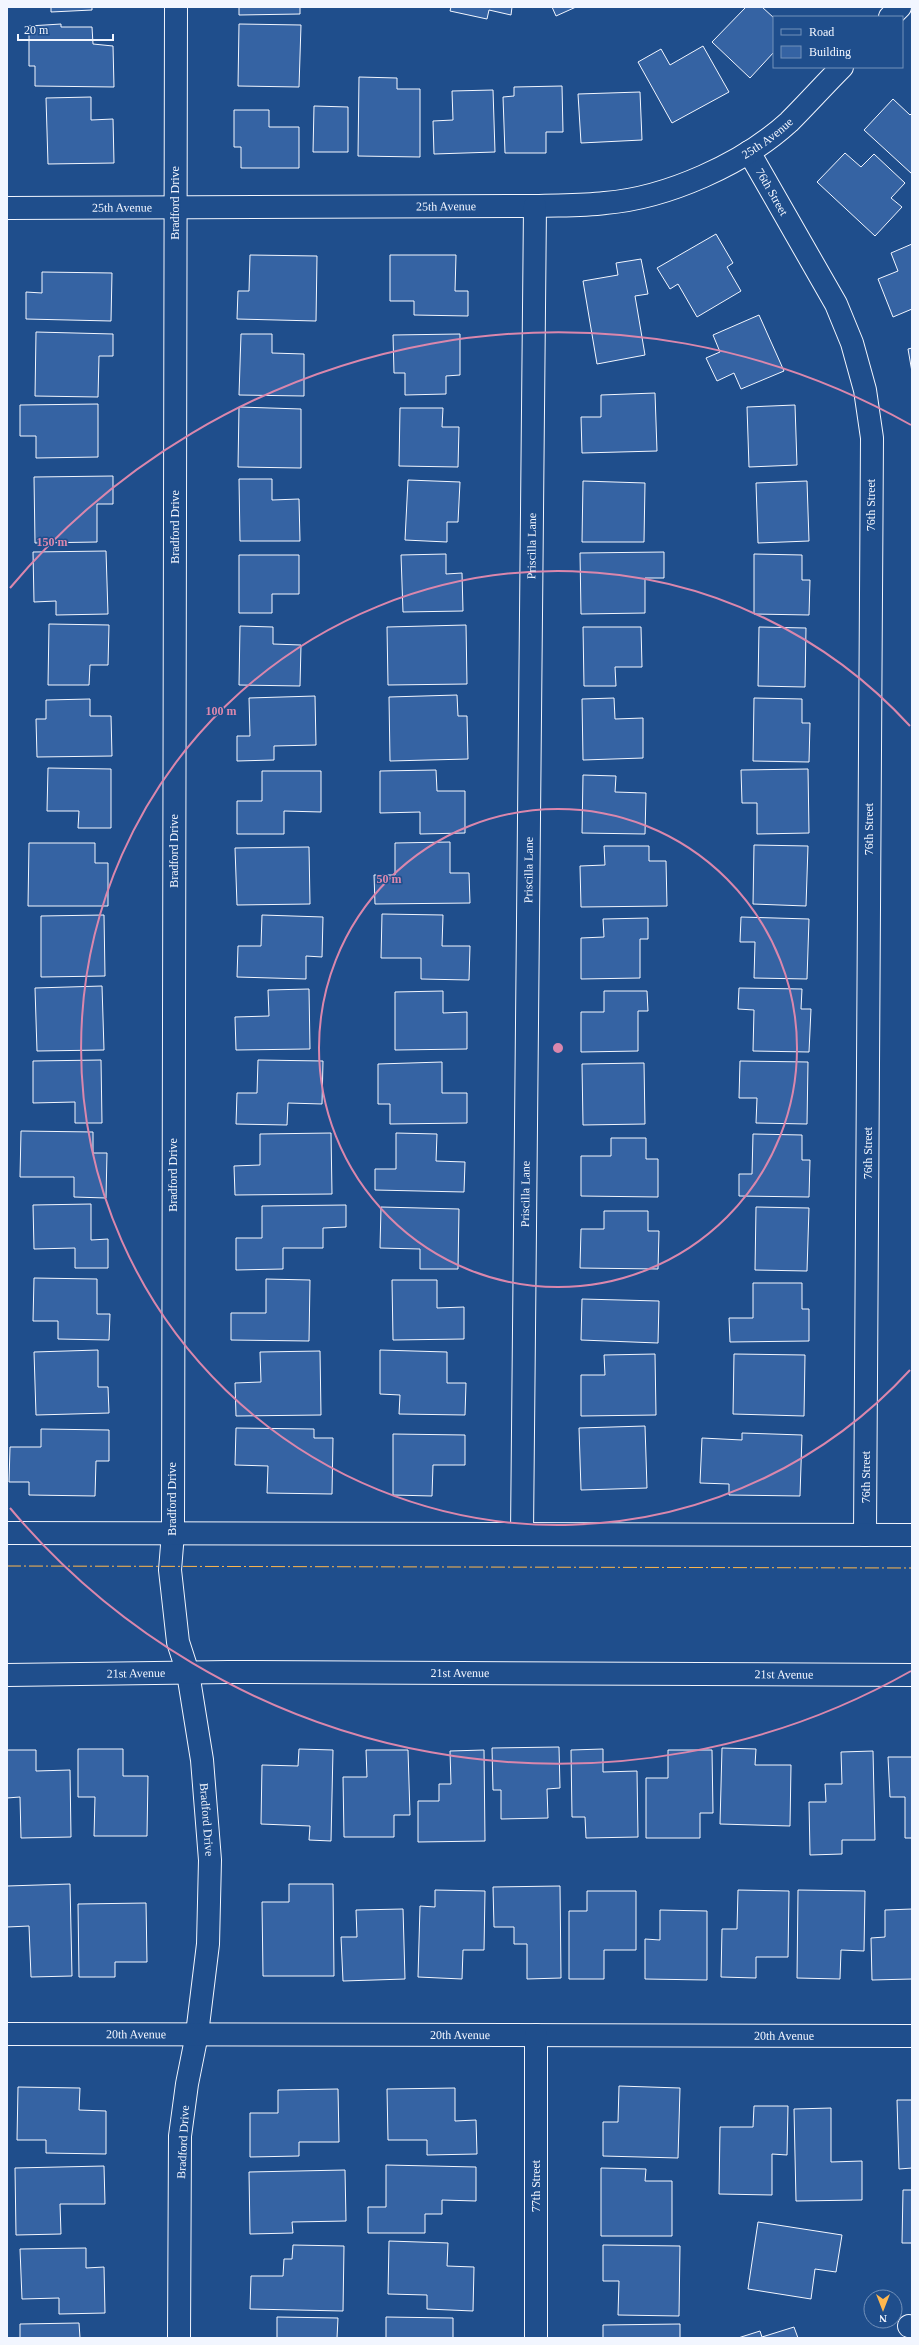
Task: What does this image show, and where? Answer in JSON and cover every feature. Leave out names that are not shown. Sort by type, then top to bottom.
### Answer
[{"type":"street","name":"Bradford Drive","points":[[176,7],[172,1533],[170,1570],[178,1642],[188,1673],[202,1760],[210,1860],[208,1944],[197,2034],[187,2084],[180,2136],[178,2338]]},
{"type":"street","points":[[891,16],[900,7]]},
{"type":"street","name":"25th Avenue","points":[[7,208],[175,206],[535,206],[606,204],[659,193],[708,174],[749,152],[788,122],[841,68]]},
{"type":"street","name":"76th Street","points":[[749,152],[838,311],[852,343],[866,390],[872,438],[866,1535]]},
{"type":"street","name":"Priscilla Lane","points":[[522,1534],[535,206]]},
{"type":"street","points":[[7,1533],[912,1535]]},
{"type":"street","name":"21st Avenue","points":[[7,1675],[188,1673],[912,1675]]},
{"type":"street","name":"20th Avenue","points":[[7,2034],[912,2036]]},
{"type":"street","name":"77th Street","points":[[536,2035],[536,2338]]},
{"type":"building","points":[[51,7],[92,7],[92,10],[51,12]]},
{"type":"building","points":[[239,7],[300,7],[300,14],[239,15]]},
{"type":"building","points":[[451,7],[512,7],[511,15],[489,10],[487,19],[450,11]]},
{"type":"building","points":[[552,7],[576,7],[556,16]]},
{"type":"building","points":[[746,7],[762,7],[773,17],[773,53],[750,78],[712,42]]},
{"type":"building","points":[[61,24],[61,27],[92,27],[93,44],[113,46],[114,87],[35,86],[35,66],[29,66],[29,26]]},
{"type":"building","points":[[239,24],[301,25],[299,87],[238,86]]},
{"type":"building","points":[[703,46],[729,92],[672,123],[638,62],[661,49],[670,65]]},
{"type":"building","points":[[359,77],[397,78],[397,89],[420,89],[420,157],[358,156]]},
{"type":"building","points":[[562,86],[563,132],[546,132],[546,153],[505,153],[503,97],[514,96],[514,87]]},
{"type":"building","points":[[493,90],[495,152],[434,154],[433,121],[453,120],[452,91]]},
{"type":"building","points":[[640,92],[642,140],[581,143],[578,94]]},
{"type":"building","points":[[91,97],[91,120],[113,119],[114,163],[48,164],[46,98]]},
{"type":"building","points":[[893,99],[910,115],[912,113],[912,174],[864,130]]},
{"type":"building","points":[[314,106],[348,107],[348,152],[313,152]]},
{"type":"building","points":[[234,110],[269,110],[269,127],[299,127],[299,168],[241,168],[241,147],[234,147]]},
{"type":"building","points":[[845,153],[861,167],[874,154],[905,183],[891,198],[902,207],[875,236],[817,182]]},
{"type":"building","points":[[716,234],[733,263],[727,267],[741,291],[697,317],[678,284],[670,289],[657,268]]},
{"type":"building","points":[[912,244],[912,309],[893,317],[878,279],[898,271],[891,253]]},
{"type":"building","points":[[250,255],[317,256],[316,321],[237,319],[238,291],[249,291]]},
{"type":"building","points":[[390,255],[456,255],[455,291],[468,291],[468,316],[414,315],[414,301],[390,301]]},
{"type":"building","points":[[641,259],[648,294],[635,296],[645,355],[597,364],[583,281],[618,275],[616,263]]},
{"type":"building","points":[[42,272],[112,273],[111,321],[26,319],[26,292],[42,293]]},
{"type":"building","points":[[759,315],[784,371],[741,389],[734,373],[717,381],[706,358],[720,352],[713,335]]},
{"type":"building","points":[[36,332],[113,334],[113,356],[99,356],[98,397],[35,396]]},
{"type":"building","points":[[241,334],[272,334],[272,353],[304,354],[304,396],[239,395]]},
{"type":"building","points":[[460,334],[460,375],[446,376],[446,394],[405,395],[405,373],[394,373],[393,335]]},
{"type":"building","points":[[912,348],[912,372],[908,349]]},
{"type":"building","points":[[655,393],[657,451],[582,453],[581,417],[601,417],[601,395]]},
{"type":"building","points":[[98,404],[98,457],[36,458],[36,436],[20,436],[20,405]]},
{"type":"building","points":[[795,405],[797,465],[749,467],[747,407]]},
{"type":"building","points":[[239,407],[301,409],[301,468],[238,467]]},
{"type":"building","points":[[400,408],[443,408],[442,427],[459,427],[458,467],[399,466]]},
{"type":"building","points":[[113,476],[113,504],[97,504],[97,542],[35,543],[34,477]]},
{"type":"building","points":[[239,479],[272,479],[272,500],[299,499],[300,541],[240,541]]},
{"type":"building","points":[[408,480],[460,482],[458,522],[447,522],[447,542],[405,540]]},
{"type":"building","points":[[583,481],[645,483],[644,542],[582,542]]},
{"type":"building","points":[[807,481],[809,541],[758,543],[756,483]]},
{"type":"building","points":[[106,551],[108,614],[56,615],[56,601],[34,602],[33,552]]},
{"type":"building","points":[[664,552],[664,578],[645,578],[645,613],[581,614],[580,553]]},
{"type":"building","points":[[446,554],[446,574],[462,573],[463,611],[403,612],[401,555]]},
{"type":"building","points":[[754,554],[802,555],[802,580],[810,580],[809,615],[754,614]]},
{"type":"building","points":[[239,555],[299,555],[299,594],[272,594],[272,613],[239,613]]},
{"type":"building","points":[[49,624],[109,625],[108,665],[90,665],[89,685],[48,685]]},
{"type":"building","points":[[466,625],[467,684],[388,685],[387,627]]},
{"type":"building","points":[[240,626],[273,627],[273,644],[301,645],[300,686],[239,685]]},
{"type":"building","points":[[583,627],[641,627],[642,667],[615,667],[616,686],[584,686]]},
{"type":"building","points":[[759,627],[806,628],[805,687],[758,686]]},
{"type":"building","points":[[457,695],[458,716],[467,716],[468,759],[390,761],[389,697]]},
{"type":"building","points":[[315,696],[316,745],[274,746],[274,760],[237,761],[237,736],[250,736],[249,698]]},
{"type":"building","points":[[614,698],[615,719],[643,718],[643,758],[583,760],[582,699]]},
{"type":"building","points":[[754,698],[802,699],[802,723],[810,723],[809,762],[753,761]]},
{"type":"building","points":[[90,699],[90,716],[111,716],[112,756],[37,757],[36,719],[46,719],[46,700]]},
{"type":"building","points":[[48,768],[111,769],[111,828],[78,828],[79,811],[47,811]]},
{"type":"building","points":[[808,769],[809,833],[757,834],[757,803],[742,803],[741,770]]},
{"type":"building","points":[[436,770],[437,791],[465,791],[465,833],[420,834],[420,812],[380,813],[380,771]]},
{"type":"building","points":[[262,771],[321,771],[321,812],[284,811],[284,834],[237,834],[237,801],[262,801]]},
{"type":"building","points":[[583,775],[616,776],[615,792],[646,793],[645,834],[582,833]]},
{"type":"building","points":[[450,842],[450,873],[469,873],[470,903],[375,904],[374,875],[395,875],[395,843]]},
{"type":"building","points":[[29,843],[95,843],[95,863],[108,863],[108,906],[28,906]]},
{"type":"building","points":[[754,845],[808,846],[806,906],[753,904]]},
{"type":"building","points":[[604,846],[649,846],[649,861],[666,861],[667,906],[581,907],[580,866],[605,865]]},
{"type":"building","points":[[309,847],[310,904],[237,905],[235,848]]},
{"type":"building","points":[[382,914],[443,915],[442,946],[470,946],[469,980],[421,979],[421,958],[381,958]]},
{"type":"building","points":[[104,915],[105,976],[41,977],[41,916]]},
{"type":"building","points":[[262,915],[323,917],[322,957],[306,956],[306,979],[237,977],[238,946],[261,946]]},
{"type":"building","points":[[741,917],[809,919],[807,979],[754,978],[755,942],[740,942]]},
{"type":"building","points":[[648,918],[648,939],[640,939],[640,978],[581,979],[581,938],[604,937],[603,919]]},
{"type":"building","points":[[102,986],[104,1050],[37,1051],[35,988]]},
{"type":"building","points":[[739,988],[802,989],[801,1009],[811,1009],[809,1052],[753,1051],[754,1010],[738,1009]]},
{"type":"building","points":[[309,989],[310,1049],[236,1050],[235,1017],[269,1016],[268,990]]},
{"type":"building","points":[[443,991],[443,1013],[467,1012],[467,1049],[395,1050],[395,992]]},
{"type":"building","points":[[604,991],[647,991],[648,1011],[638,1011],[638,1051],[581,1052],[581,1012],[604,1012]]},
{"type":"building","points":[[101,1060],[102,1123],[75,1123],[75,1102],[33,1103],[33,1061]]},
{"type":"building","points":[[258,1060],[323,1061],[322,1104],[288,1103],[287,1125],[236,1124],[237,1093],[257,1093]]},
{"type":"building","points":[[740,1061],[808,1062],[807,1124],[756,1123],[757,1098],[739,1098]]},
{"type":"building","points":[[442,1062],[442,1093],[467,1093],[467,1123],[390,1124],[390,1104],[378,1104],[378,1064]]},
{"type":"building","points":[[644,1063],[645,1124],[583,1125],[582,1064]]},
{"type":"building","points":[[21,1131],[93,1132],[93,1153],[107,1153],[106,1198],[74,1197],[74,1177],[20,1177]]},
{"type":"building","points":[[331,1133],[332,1194],[235,1195],[234,1166],[260,1165],[260,1134]]},
{"type":"building","points":[[396,1133],[437,1134],[436,1161],[465,1162],[464,1192],[375,1190],[375,1169],[396,1169]]},
{"type":"building","points":[[753,1134],[802,1135],[802,1160],[810,1160],[809,1197],[739,1196],[739,1174],[752,1174]]},
{"type":"building","points":[[611,1138],[646,1138],[646,1159],[658,1159],[658,1197],[581,1196],[581,1156],[611,1156]]},
{"type":"building","points":[[91,1204],[91,1240],[108,1239],[108,1268],[75,1268],[75,1248],[34,1249],[33,1205]]},
{"type":"building","points":[[346,1205],[346,1227],[323,1228],[323,1248],[283,1248],[283,1269],[236,1270],[236,1238],[262,1238],[262,1206]]},
{"type":"building","points":[[381,1207],[459,1209],[458,1269],[420,1269],[420,1249],[380,1248]]},
{"type":"building","points":[[756,1207],[809,1208],[807,1271],[755,1270]]},
{"type":"building","points":[[604,1211],[648,1211],[648,1231],[659,1231],[658,1269],[580,1268],[581,1229],[604,1229]]},
{"type":"building","points":[[34,1278],[97,1279],[97,1314],[110,1314],[109,1340],[58,1339],[58,1321],[33,1321]]},
{"type":"building","points":[[266,1279],[310,1280],[309,1341],[231,1340],[231,1313],[266,1313]]},
{"type":"building","points":[[392,1280],[437,1280],[437,1308],[464,1307],[464,1339],[393,1340]]},
{"type":"building","points":[[753,1283],[802,1283],[802,1309],[809,1309],[809,1341],[730,1342],[729,1318],[753,1318]]},
{"type":"building","points":[[582,1299],[659,1301],[658,1343],[581,1340]]},
{"type":"building","points":[[98,1350],[98,1387],[108,1387],[109,1413],[36,1415],[34,1352]]},
{"type":"building","points":[[380,1350],[447,1352],[447,1383],[466,1383],[465,1415],[399,1414],[400,1395],[380,1394]]},
{"type":"building","points":[[320,1351],[321,1415],[236,1416],[235,1383],[261,1382],[260,1352]]},
{"type":"building","points":[[655,1354],[656,1415],[581,1416],[581,1375],[605,1375],[604,1355]]},
{"type":"building","points":[[734,1354],[805,1355],[804,1416],[733,1414]]},
{"type":"building","points":[[645,1426],[647,1488],[581,1490],[579,1428]]},
{"type":"building","points":[[236,1428],[314,1429],[314,1438],[333,1438],[332,1494],[267,1493],[268,1466],[235,1465]]},
{"type":"building","points":[[41,1429],[109,1430],[109,1461],[96,1461],[95,1496],[29,1495],[29,1482],[9,1482],[10,1447],[41,1447]]},
{"type":"building","points":[[742,1433],[802,1435],[800,1496],[729,1495],[729,1484],[700,1483],[702,1438],[742,1440]]},
{"type":"building","points":[[393,1434],[465,1435],[465,1465],[433,1465],[432,1496],[393,1495]]},
{"type":"building","points":[[559,1747],[560,1788],[547,1789],[548,1818],[501,1819],[501,1790],[493,1790],[492,1748]]},
{"type":"building","points":[[722,1748],[756,1749],[755,1765],[791,1765],[790,1826],[720,1824]]},
{"type":"building","points":[[78,1749],[123,1749],[123,1776],[148,1776],[147,1836],[94,1836],[95,1797],[78,1797]]},
{"type":"building","points":[[299,1749],[333,1750],[331,1841],[309,1840],[310,1826],[261,1824],[262,1765],[298,1766]]},
{"type":"building","points":[[603,1749],[603,1772],[637,1771],[638,1837],[586,1838],[585,1817],[572,1817],[571,1750]]},
{"type":"building","points":[[7,1750],[36,1750],[36,1771],[70,1770],[71,1837],[21,1838],[20,1797],[7,1798]]},
{"type":"building","points":[[366,1750],[408,1750],[410,1815],[394,1815],[394,1837],[344,1837],[343,1777],[367,1777]]},
{"type":"building","points":[[484,1750],[485,1841],[418,1842],[418,1801],[439,1801],[439,1784],[451,1784],[450,1751]]},
{"type":"building","points":[[668,1750],[712,1750],[713,1813],[700,1813],[700,1838],[646,1838],[646,1778],[668,1778]]},
{"type":"building","points":[[873,1751],[875,1840],[842,1840],[842,1854],[810,1855],[809,1802],[826,1802],[825,1784],[842,1784],[841,1752]]},
{"type":"building","points":[[888,1757],[912,1757],[912,1838],[905,1838],[905,1797],[890,1797]]},
{"type":"building","points":[[70,1884],[72,1976],[31,1977],[29,1926],[7,1927],[7,1886]]},
{"type":"building","points":[[289,1884],[333,1884],[334,1976],[263,1976],[262,1902],[289,1902]]},
{"type":"building","points":[[560,1886],[561,1978],[527,1979],[527,1944],[514,1944],[514,1927],[494,1927],[493,1887]]},
{"type":"building","points":[[435,1890],[485,1891],[484,1950],[463,1950],[462,1979],[418,1977],[420,1906],[435,1907]]},
{"type":"building","points":[[738,1890],[789,1891],[788,1957],[756,1957],[756,1978],[721,1977],[722,1929],[737,1929]]},
{"type":"building","points":[[798,1890],[865,1891],[864,1951],[841,1950],[840,1979],[797,1978]]},
{"type":"building","points":[[587,1891],[636,1891],[636,1950],[604,1950],[604,1979],[569,1979],[569,1911],[587,1911]]},
{"type":"building","points":[[146,1903],[147,1962],[115,1962],[115,1977],[79,1977],[78,1904]]},
{"type":"building","points":[[403,1909],[405,1979],[343,1981],[341,1937],[357,1937],[356,1910]]},
{"type":"building","points":[[912,1909],[912,1979],[872,1980],[871,1938],[885,1937],[885,1910]]},
{"type":"building","points":[[660,1910],[707,1911],[707,1980],[645,1979],[645,1939],[660,1940]]},
{"type":"building","points":[[619,2086],[680,2088],[678,2158],[603,2156],[603,2122],[618,2122]]},
{"type":"building","points":[[18,2087],[80,2088],[79,2110],[106,2111],[106,2154],[46,2153],[46,2140],[17,2140]]},
{"type":"building","points":[[455,2088],[455,2121],[476,2120],[477,2154],[427,2155],[427,2140],[388,2140],[387,2089]]},
{"type":"building","points":[[338,2089],[339,2142],[299,2142],[299,2156],[250,2157],[250,2113],[278,2113],[278,2090]]},
{"type":"building","points":[[897,2100],[912,2100],[912,2168],[899,2169]]},
{"type":"building","points":[[754,2106],[788,2106],[787,2155],[772,2154],[772,2195],[719,2194],[720,2127],[753,2127]]},
{"type":"building","points":[[831,2108],[831,2162],[862,2161],[862,2200],[796,2201],[794,2109]]},
{"type":"building","points":[[386,2165],[476,2167],[476,2201],[442,2200],[442,2214],[425,2214],[425,2233],[368,2233],[368,2207],[386,2207]]},
{"type":"building","points":[[104,2166],[105,2204],[60,2204],[61,2234],[16,2235],[15,2168]]},
{"type":"building","points":[[601,2168],[646,2169],[645,2181],[672,2181],[672,2236],[601,2236]]},
{"type":"building","points":[[345,2170],[346,2221],[292,2222],[293,2233],[250,2234],[249,2172]]},
{"type":"building","points":[[903,2190],[912,2190],[912,2243],[902,2243]]},
{"type":"building","points":[[758,2222],[842,2235],[836,2272],[815,2269],[811,2299],[748,2289]]},
{"type":"building","points":[[389,2241],[448,2243],[447,2266],[474,2267],[473,2311],[427,2309],[427,2295],[388,2294]]},
{"type":"building","points":[[293,2245],[344,2246],[343,2311],[250,2309],[251,2276],[283,2276],[284,2259],[292,2259]]},
{"type":"building","points":[[603,2245],[680,2246],[679,2316],[618,2315],[619,2281],[603,2281]]},
{"type":"building","points":[[86,2248],[86,2268],[104,2267],[105,2313],[59,2314],[59,2298],[22,2299],[20,2249]]},
{"type":"building","points":[[277,2317],[338,2318],[337,2338],[277,2338]]},
{"type":"building","points":[[386,2317],[453,2318],[453,2338],[386,2338]]},
{"type":"building","points":[[79,2323],[80,2338],[20,2338],[20,2324]]},
{"type":"building","points":[[680,2324],[680,2338],[603,2338],[603,2325]]},
{"type":"building","points":[[794,2327],[798,2338],[738,2338],[760,2331],[762,2337]]},
{"type":"power","points":[[7,1566],[912,1568]]}]
